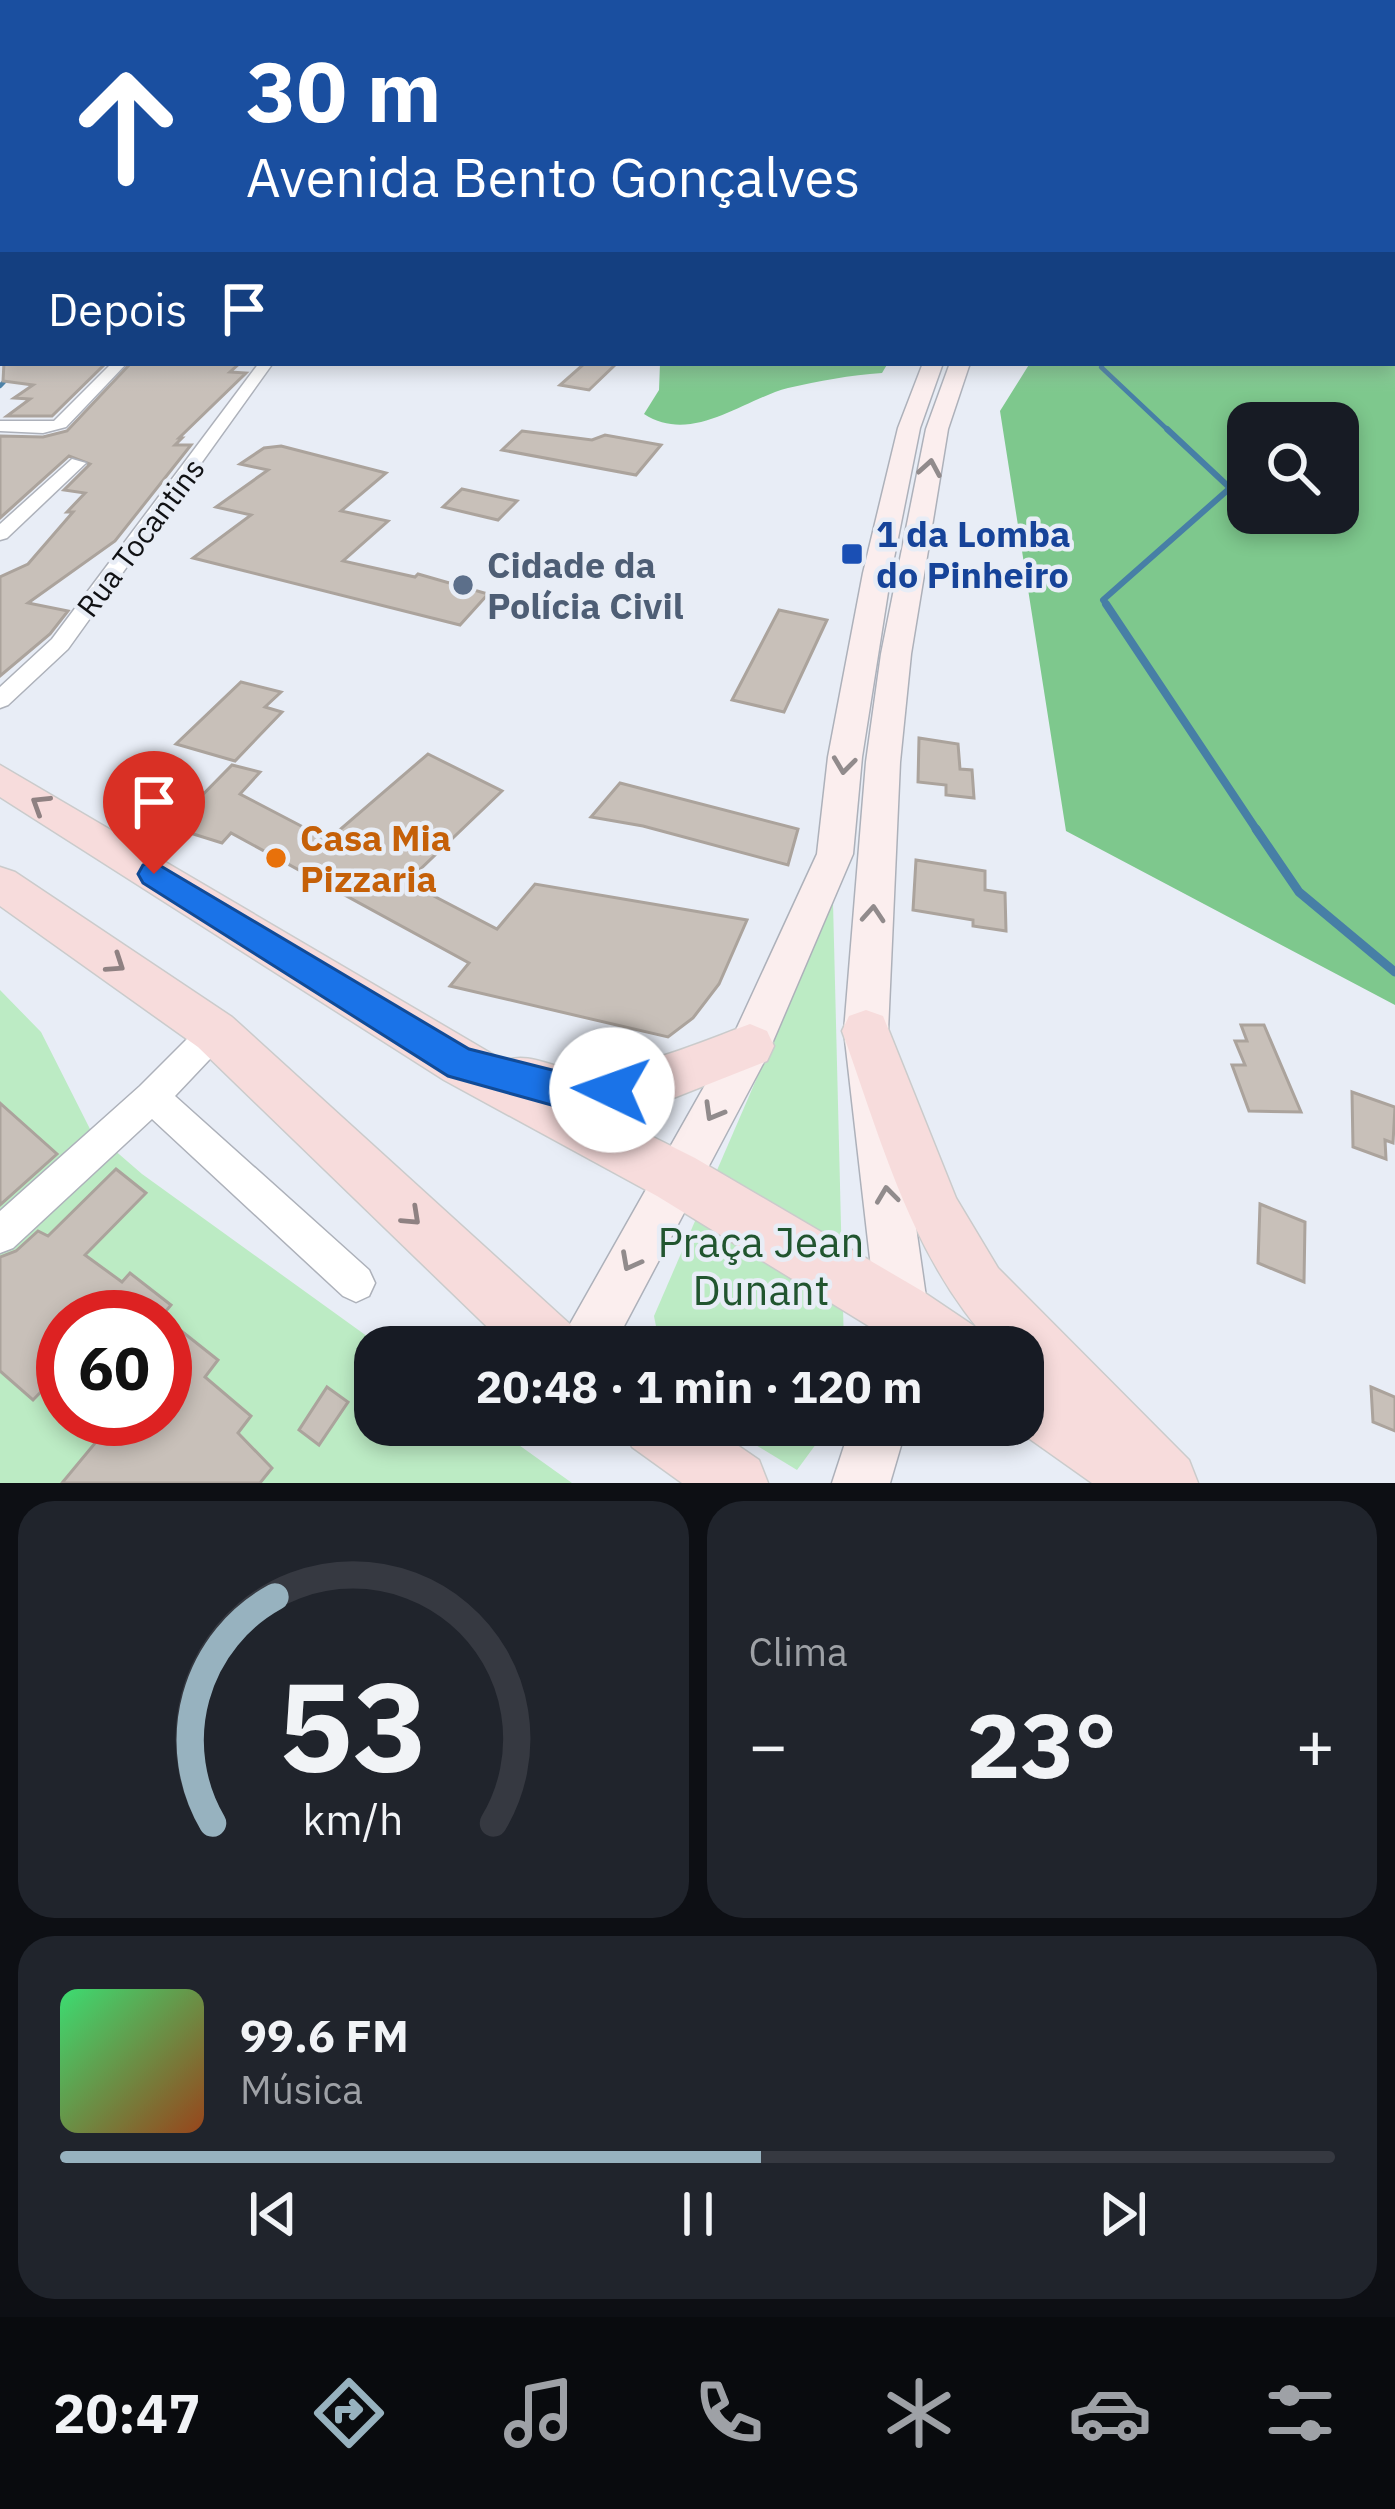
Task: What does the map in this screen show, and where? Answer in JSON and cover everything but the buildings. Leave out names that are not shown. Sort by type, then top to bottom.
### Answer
[{"type":"main road","points":[[595,1326],[750,1046],[835,854],[844,757],[877,573],[909,428],[932,366]]},
{"type":"main road","points":[[900,1326],[866,1031],[883,762],[896,654],[937,429],[959,366]]},
{"type":"main road","points":[[0,779],[461,1064],[676,1177],[896,1326]]},
{"type":"main road","points":[[0,884],[215,1032],[529,1326]]},
{"type":"main road","points":[[866,1031],[936,1216],[978,1288],[1166,1483]]},
{"type":"main road","points":[[461,1064],[580,1095],[643,1087],[750,1046]]},
{"type":"main road","points":[[1044,1411],[1146,1483]]},
{"type":"main road","points":[[684,1446],[736,1483]]},
{"type":"main road","points":[[861,1483],[873,1446]]},
{"type":"street","points":[[0,426],[60,424],[117,366]]},
{"type":"street","name":"Rua Tocantins","points":[[0,700],[60,644],[264,366]]},
{"type":"street","points":[[0,534],[78,463]]},
{"type":"street","points":[[0,1235],[152,1097],[215,1032]]},
{"type":"street","points":[[152,1097],[356,1283]]},
{"type":"green space","points":[[660,366],[886,366],[882,373],[788,388],[699,423],[680,425],[644,414],[659,390]]},
{"type":"green space","points":[[1028,366],[1395,366],[1395,1005],[1066,831],[1000,411]]},
{"type":"green space","name":"Praça Jean Dunant","points":[[833,902],[843,1326],[656,1326],[654,1316]]},
{"type":"green space","points":[[0,990],[41,1032],[90,1129],[142,1174],[354,1327],[354,1446],[520,1446],[572,1483],[0,1483]]},
{"type":"green space","points":[[758,1446],[815,1446],[797,1470]]},
{"type":"waterway","points":[[0,386],[19,366]]},
{"type":"waterway","points":[[1102,366],[1170,432]]},
{"type":"waterway","points":[[1108,607],[1103,600],[1230,488],[1167,429]]},
{"type":"waterway","points":[[1108,607],[1256,829]]},
{"type":"waterway","points":[[1256,829],[1299,892],[1395,972]]},
{"type":"place","name":"1 da Lomba do Pinheiro","points":[[852,554]]},
{"type":"place","name":"Cidade da Polícia Civil","points":[[463,585]]},
{"type":"place","name":"Casa Mia Pizzaria","points":[[276,858]]},
{"type":"route","points":[[154,874],[461,1064],[580,1095],[612,1090]]}]
